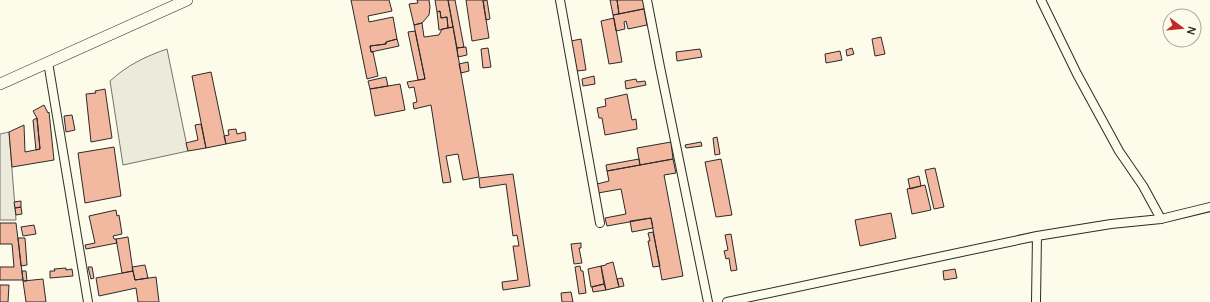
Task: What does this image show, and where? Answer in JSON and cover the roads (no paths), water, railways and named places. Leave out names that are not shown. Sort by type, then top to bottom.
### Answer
[{"type":"main road","points":[[0,84],[187,0]]},
{"type":"street","points":[[560,0],[600,223]]},
{"type":"street","points":[[647,0],[708,302]]},
{"type":"street","points":[[1041,0],[1077,74],[1119,151],[1143,186],[1161,219]]},
{"type":"street","points":[[48,62],[88,302]]},
{"type":"street","points":[[727,302],[1037,236],[1111,224],[1161,219],[1210,207]]},
{"type":"street","points":[[1036,302],[1037,236]]}]
